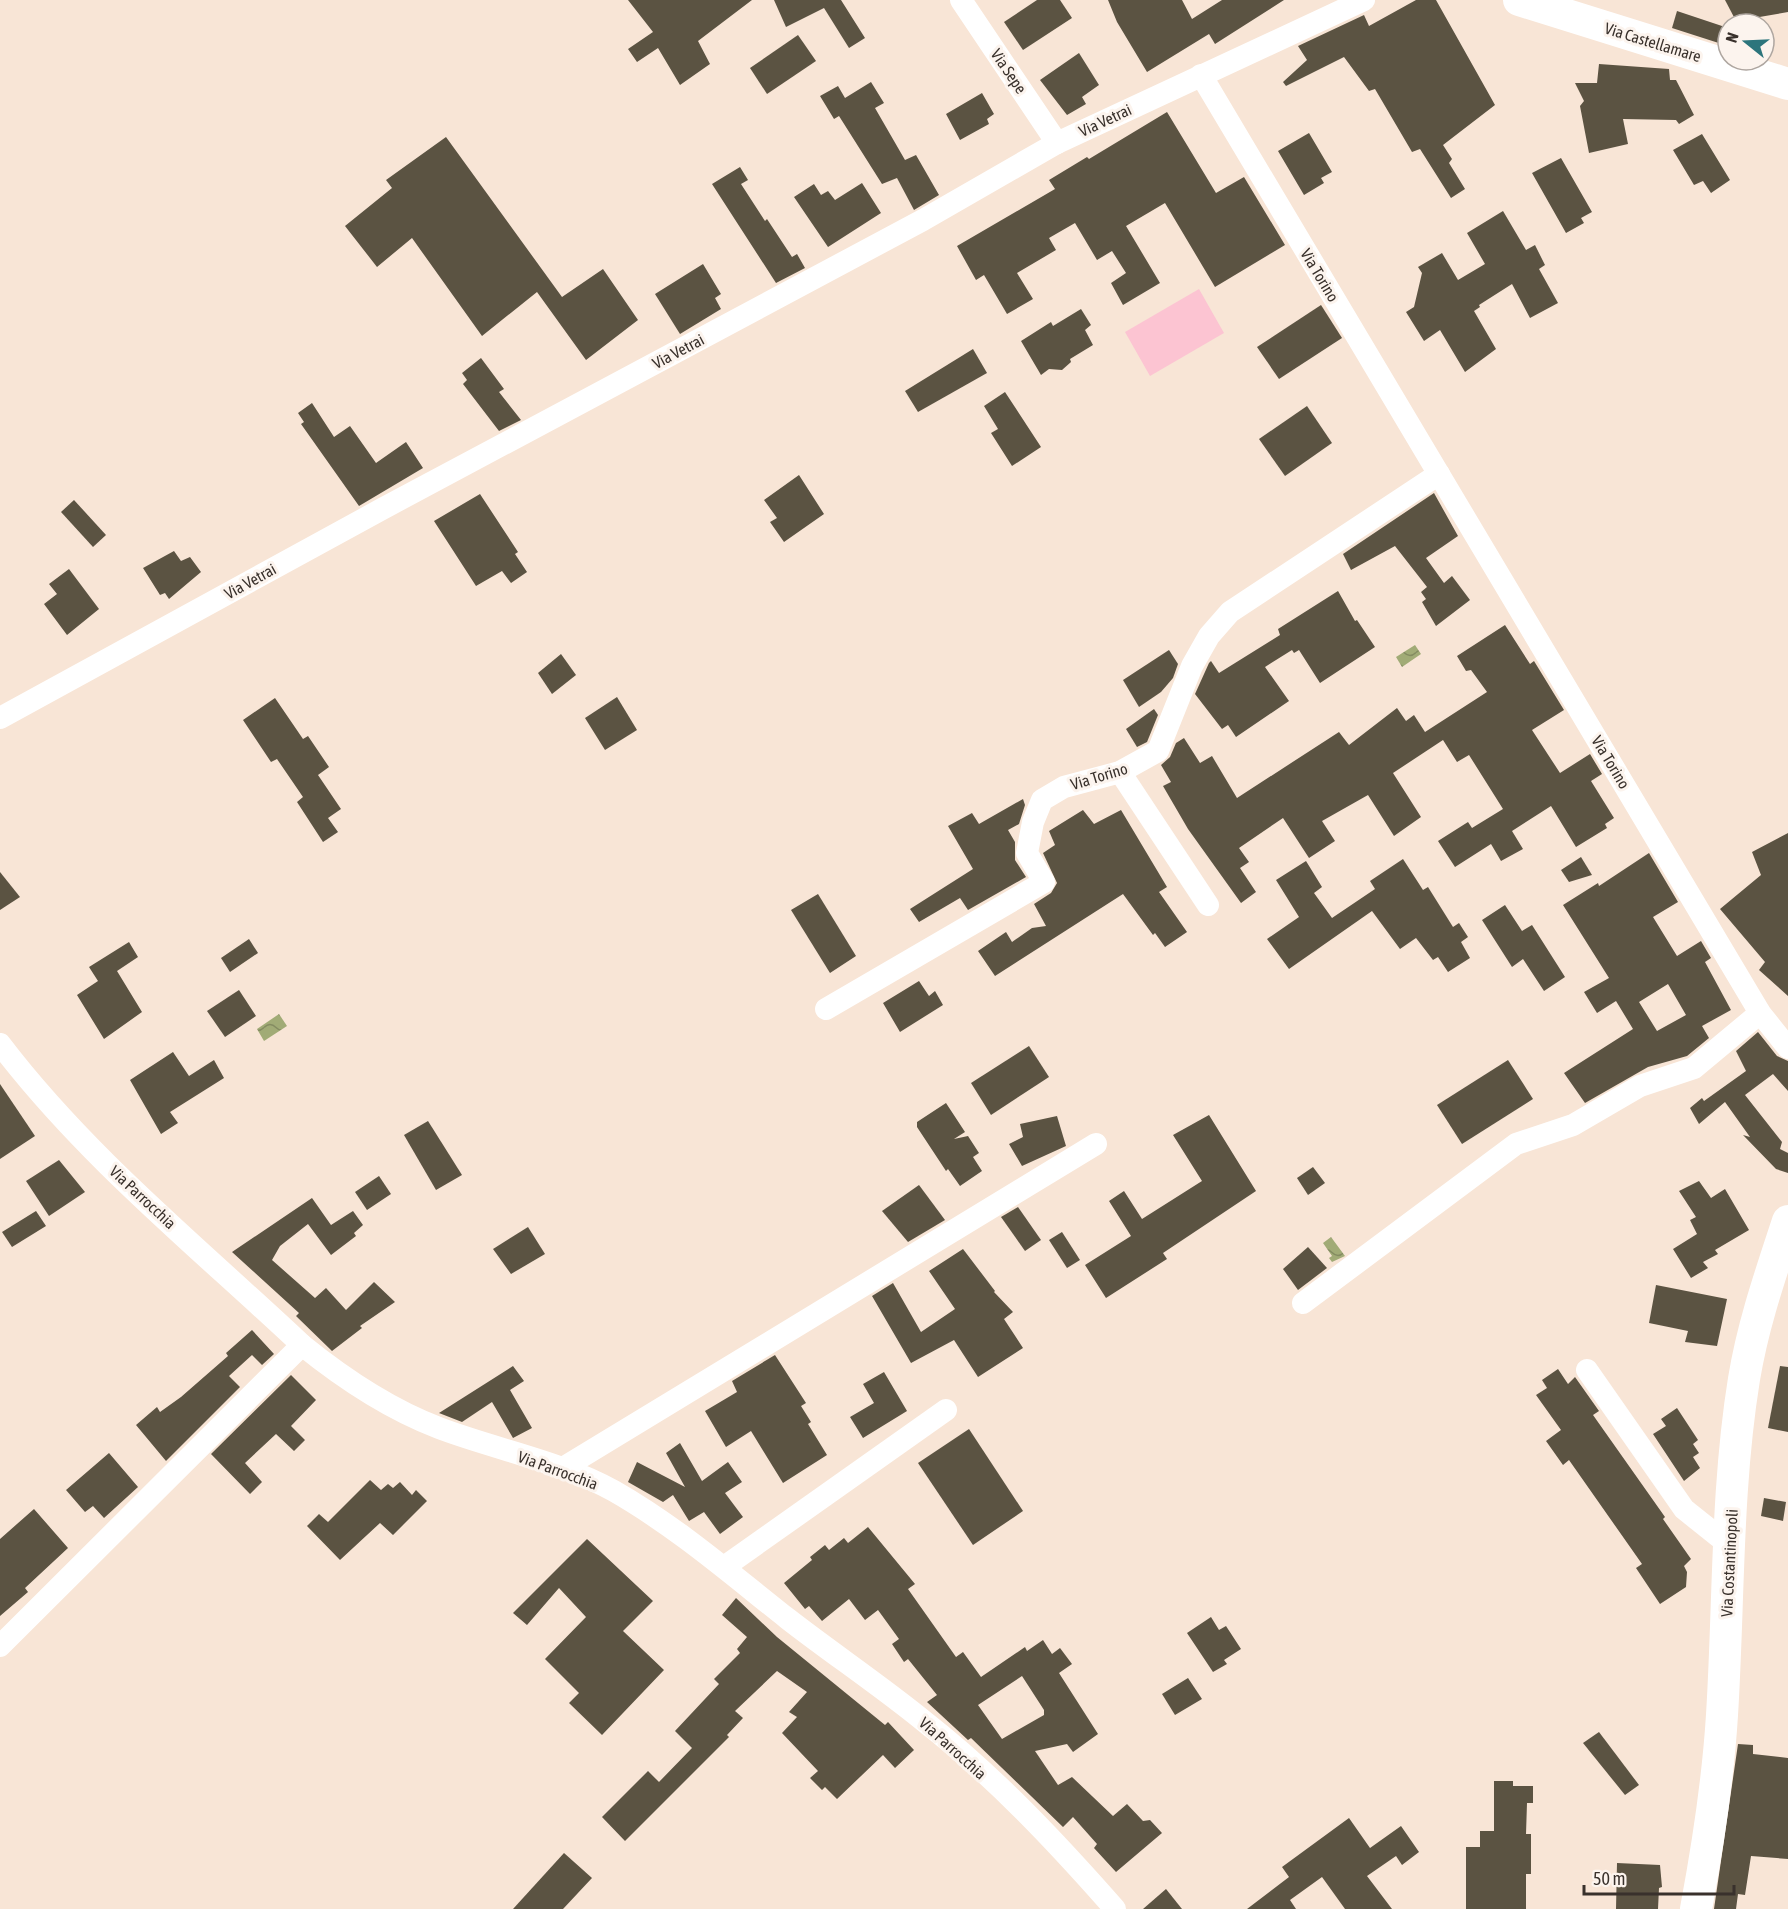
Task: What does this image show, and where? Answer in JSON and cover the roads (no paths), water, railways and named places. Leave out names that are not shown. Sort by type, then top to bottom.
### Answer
[{"type":"street","name":"Via Sepe","points":[[961,0],[1057,142]]},
{"type":"street","name":"Via Vetrai","points":[[0,718],[382,509],[923,220],[1057,142],[1364,0]]},
{"type":"street","name":"Via Castellamare","points":[[1519,0],[1788,84]]},
{"type":"street","name":"Via Torino","points":[[1201,75],[1760,1013],[1788,1048]]},
{"type":"street","name":"Via Torino","points":[[826,1009],[1044,882],[1027,853],[1033,822],[1042,800],[1064,787],[1120,772],[1158,750],[1191,666],[1209,636],[1230,612],[1439,474]]},
{"type":"street","points":[[1120,772],[1208,905]]},
{"type":"street","points":[[1303,1302],[1516,1144],[1573,1125],[1640,1086],[1694,1068],[1760,1013]]},
{"type":"street","name":"Via Parrocchia","points":[[0,1044],[31,1085],[96,1153],[302,1345],[331,1369],[388,1405],[438,1428],[563,1468],[612,1490],[678,1531],[927,1723],[995,1784],[1115,1909]]},
{"type":"street","points":[[563,1468],[1096,1144]]},
{"type":"street","name":"Via Costantinopoli","points":[[1696,1909],[1707,1855],[1722,1716],[1729,1545],[1744,1379],[1754,1327],[1788,1221]]},
{"type":"street","points":[[0,1646],[302,1345]]},
{"type":"street","points":[[1587,1370],[1684,1509],[1729,1545]]},
{"type":"street","points":[[724,1567],[946,1410]]},
{"type":"water","points":[[1415,645],[1421,654],[1402,667],[1396,657]]},
{"type":"water","points":[[279,1014],[287,1026],[264,1041],[257,1029]]},
{"type":"water","points":[[1331,1237],[1345,1256],[1332,1262],[1329,1258],[1332,1256],[1323,1243]]}]
